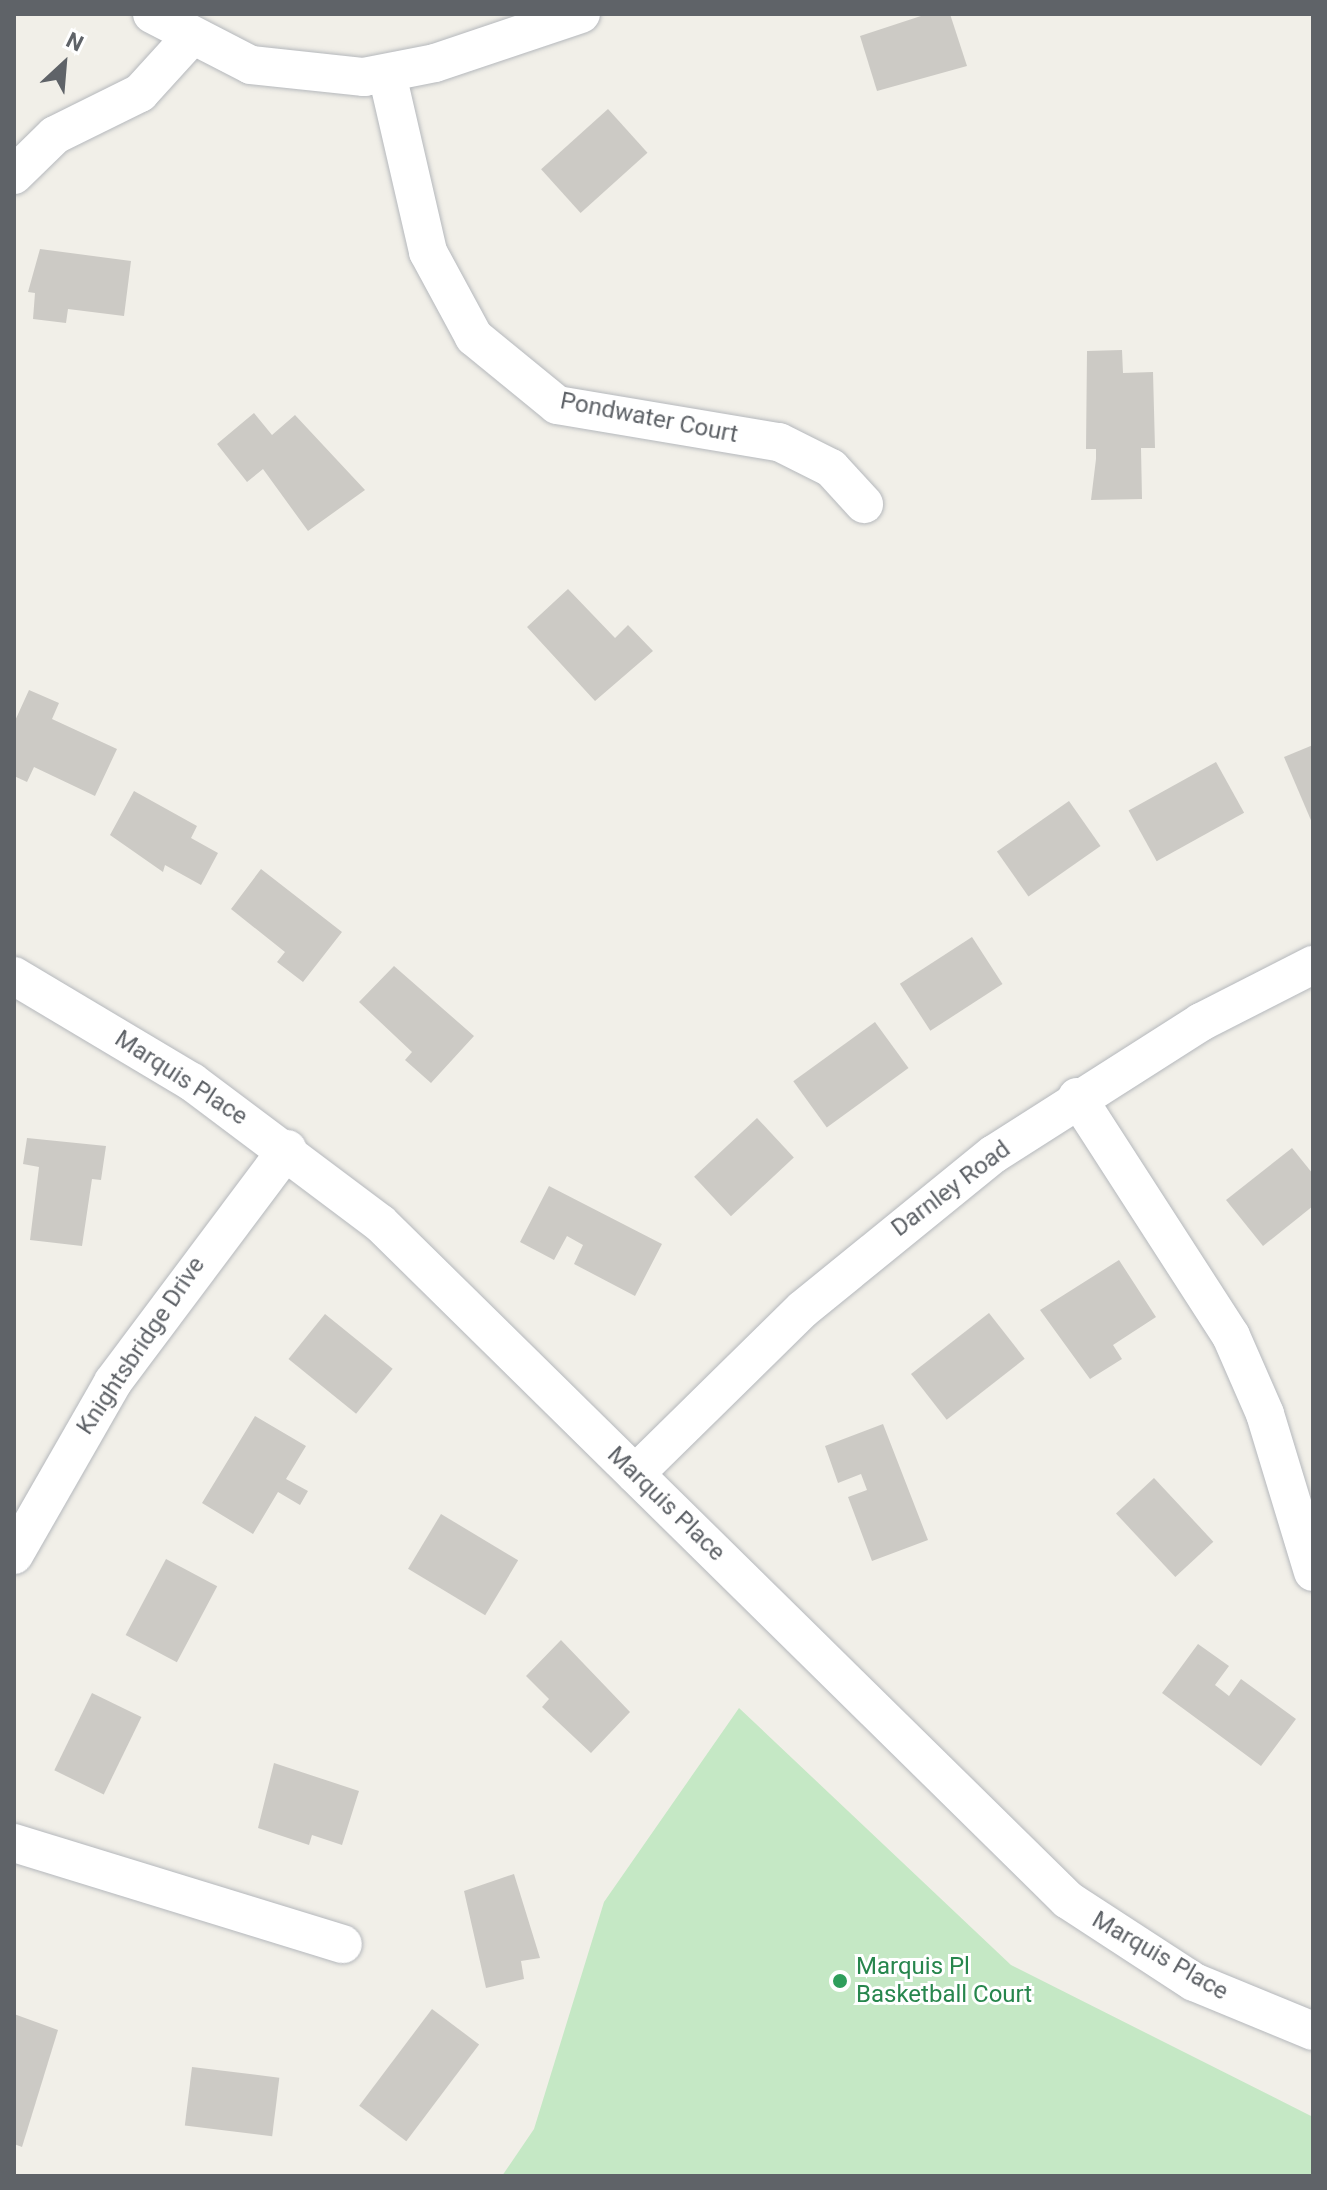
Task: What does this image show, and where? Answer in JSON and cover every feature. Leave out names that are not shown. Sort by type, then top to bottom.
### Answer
[{"type":"street","points":[[152,14],[190,38],[251,65],[313,77],[387,74],[581,14]]},
{"type":"street","points":[[14,175],[55,135],[140,93],[190,38]]},
{"type":"street","name":"Pondwater Court","points":[[387,74],[428,252],[474,337],[557,405],[779,442],[831,468],[864,504]]},
{"type":"street","name":"Darnley Road","points":[[635,1474],[803,1309],[907,1220],[1077,1097],[1313,965]]},
{"type":"street","name":"Marquis Place","points":[[14,976],[192,1082],[287,1149],[380,1223],[1068,1900],[1194,1982],[1313,2031]]},
{"type":"street","points":[[1077,1097],[1231,1336],[1265,1414],[1313,1572]]},
{"type":"street","name":"Knightsbridge Drive","points":[[14,1555],[113,1382],[287,1149]]},
{"type":"street","points":[[14,1843],[343,1944]]},
{"type":"green space","points":[[739,1708],[1011,1965],[1313,2117],[1313,2176],[502,2176],[534,2129],[604,1902]]},
{"type":"building","points":[[927,14],[950,14],[967,66],[877,91],[860,36]]},
{"type":"building","points":[[608,109],[647,153],[581,213],[541,169]]},
{"type":"building","points":[[40,249],[131,261],[124,316],[68,309],[66,323],[33,319],[35,293],[28,292]]},
{"type":"building","points":[[1122,350],[1123,373],[1153,372],[1155,448],[1141,448],[1142,499],[1091,500],[1096,449],[1086,449],[1087,351]]},
{"type":"building","points":[[254,413],[272,435],[295,415],[365,490],[308,531],[263,469],[247,482],[217,444]]},
{"type":"building","points":[[568,589],[615,638],[628,625],[653,651],[595,701],[527,627]]},
{"type":"building","points":[[29,690],[59,703],[52,719],[117,749],[95,796],[34,767],[27,782],[14,776],[14,723]]},
{"type":"building","points":[[1313,745],[1313,825],[1284,757]]},
{"type":"building","points":[[1216,762],[1244,813],[1157,861],[1129,810]]},
{"type":"building","points":[[134,791],[197,826],[191,838],[218,853],[201,885],[165,865],[163,872],[110,835]]},
{"type":"building","points":[[1069,801],[1101,846],[1028,897],[997,851]]},
{"type":"building","points":[[261,869],[342,932],[303,982],[277,962],[285,952],[231,909]]},
{"type":"building","points":[[972,937],[1002,984],[930,1031],[900,984]]},
{"type":"building","points":[[394,966],[474,1036],[431,1083],[405,1060],[412,1052],[359,1002]]},
{"type":"building","points":[[875,1022],[909,1068],[827,1127],[793,1081]]},
{"type":"building","points":[[757,1118],[794,1157],[731,1216],[694,1177]]},
{"type":"building","points":[[27,1138],[106,1146],[101,1180],[92,1179],[82,1246],[30,1240],[39,1167],[23,1164]]},
{"type":"building","points":[[1292,1148],[1313,1174],[1313,1206],[1263,1246],[1226,1200]]},
{"type":"building","points":[[549,1186],[662,1244],[635,1296],[574,1264],[583,1245],[567,1236],[554,1260],[520,1242]]},
{"type":"building","points":[[1119,1260],[1156,1317],[1113,1345],[1122,1359],[1090,1379],[1040,1310]]},
{"type":"building","points":[[989,1313],[1025,1359],[947,1420],[911,1374]]},
{"type":"building","points":[[325,1314],[393,1369],[356,1414],[288,1359]]},
{"type":"building","points":[[255,1416],[306,1446],[286,1479],[308,1491],[300,1505],[278,1492],[253,1534],[202,1503]]},
{"type":"building","points":[[883,1424],[928,1540],[872,1561],[848,1497],[867,1490],[861,1474],[838,1483],[825,1446]]},
{"type":"building","points":[[1154,1478],[1213,1542],[1175,1577],[1116,1513]]},
{"type":"building","points":[[441,1514],[518,1560],[485,1615],[408,1569]]},
{"type":"building","points":[[166,1559],[217,1586],[177,1662],[126,1635]]},
{"type":"building","points":[[561,1640],[630,1712],[591,1753],[542,1707],[549,1699],[526,1676]]},
{"type":"building","points":[[1198,1644],[1229,1666],[1215,1685],[1229,1696],[1241,1679],[1296,1719],[1261,1766],[1162,1693]]},
{"type":"building","points":[[92,1693],[141,1717],[104,1794],[54,1770]]},
{"type":"building","points":[[274,1763],[359,1791],[342,1845],[312,1835],[309,1845],[258,1828]]},
{"type":"building","points":[[514,1874],[540,1958],[521,1961],[524,1979],[486,1988],[464,1891]]},
{"type":"building","points":[[432,2009],[479,2045],[406,2141],[359,2106]]},
{"type":"building","points":[[14,2014],[58,2030],[22,2147],[14,2144]]},
{"type":"building","points":[[192,2067],[279,2078],[272,2136],[185,2126]]},
{"type":"place","name":"Marquis Pl Basketball Court","points":[[840,1981]]}]
